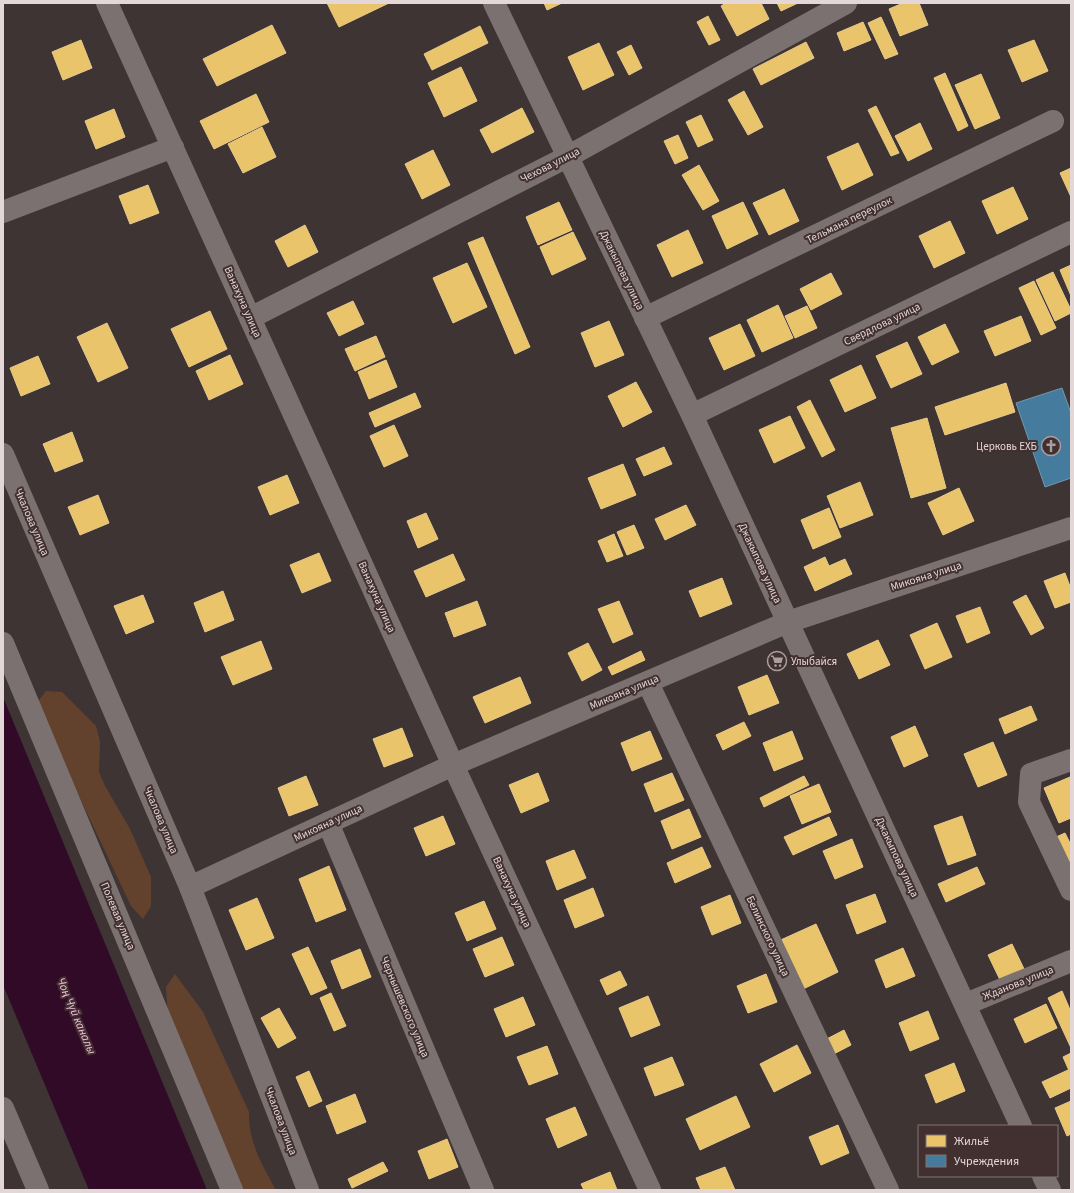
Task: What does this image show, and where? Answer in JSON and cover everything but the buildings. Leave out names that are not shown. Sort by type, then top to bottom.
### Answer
[{"type":"street","name":"Ванахуна улица","points":[[107,3],[453,765],[650,1190]]},
{"type":"street","name":"Джакыпова улица","points":[[494,3],[692,415],[966,1004],[1021,1125]]},
{"type":"street","name":"Чехова улица","points":[[250,318],[567,157],[846,3]]},
{"type":"street","name":"Тельмана переулок","points":[[645,318],[1053,121]]},
{"type":"street","points":[[3,212],[173,147]]},
{"type":"street","name":"Свердлова улица","points":[[692,415],[1071,232]]},
{"type":"street","name":"Чкалова улица","points":[[3,454],[190,887],[308,1190]]},
{"type":"street","name":"Микояна улица","points":[[190,887],[453,765],[788,622],[1071,528]]},
{"type":"street","name":"Полевая улица","points":[[3,643],[232,1190]]},
{"type":"street","name":"Белинского улица","points":[[648,682],[888,1190]]},
{"type":"street","points":[[1071,760],[1031,774],[1029,802],[1071,890]]},
{"type":"street","name":"Чернышевского улица","points":[[328,823],[483,1190]]},
{"type":"street","name":"Жданова улица","points":[[966,1004],[1071,961]]},
{"type":"street","points":[[3,1108],[38,1190]]},
{"type":"street","points":[[1044,1177],[1050,1190]]},
{"type":"shaded area","points":[[46,691],[62,692],[96,726],[100,741],[99,772],[105,786],[130,829],[151,877],[151,906],[143,919],[131,906],[36,704]]},
{"type":"shaded area","points":[[175,974],[203,1012],[249,1112],[249,1123],[253,1143],[276,1190],[238,1190],[168,1018],[166,987]]},
{"type":"water","name":"Чоң Чүй каналы","points":[[3,697],[207,1190],[89,1190],[3,985]]},
{"type":"place","name":"Церковь ЕХБ","points":[[1051,446]]},
{"type":"place","name":"Улыбайся","points":[[777,661]]}]
